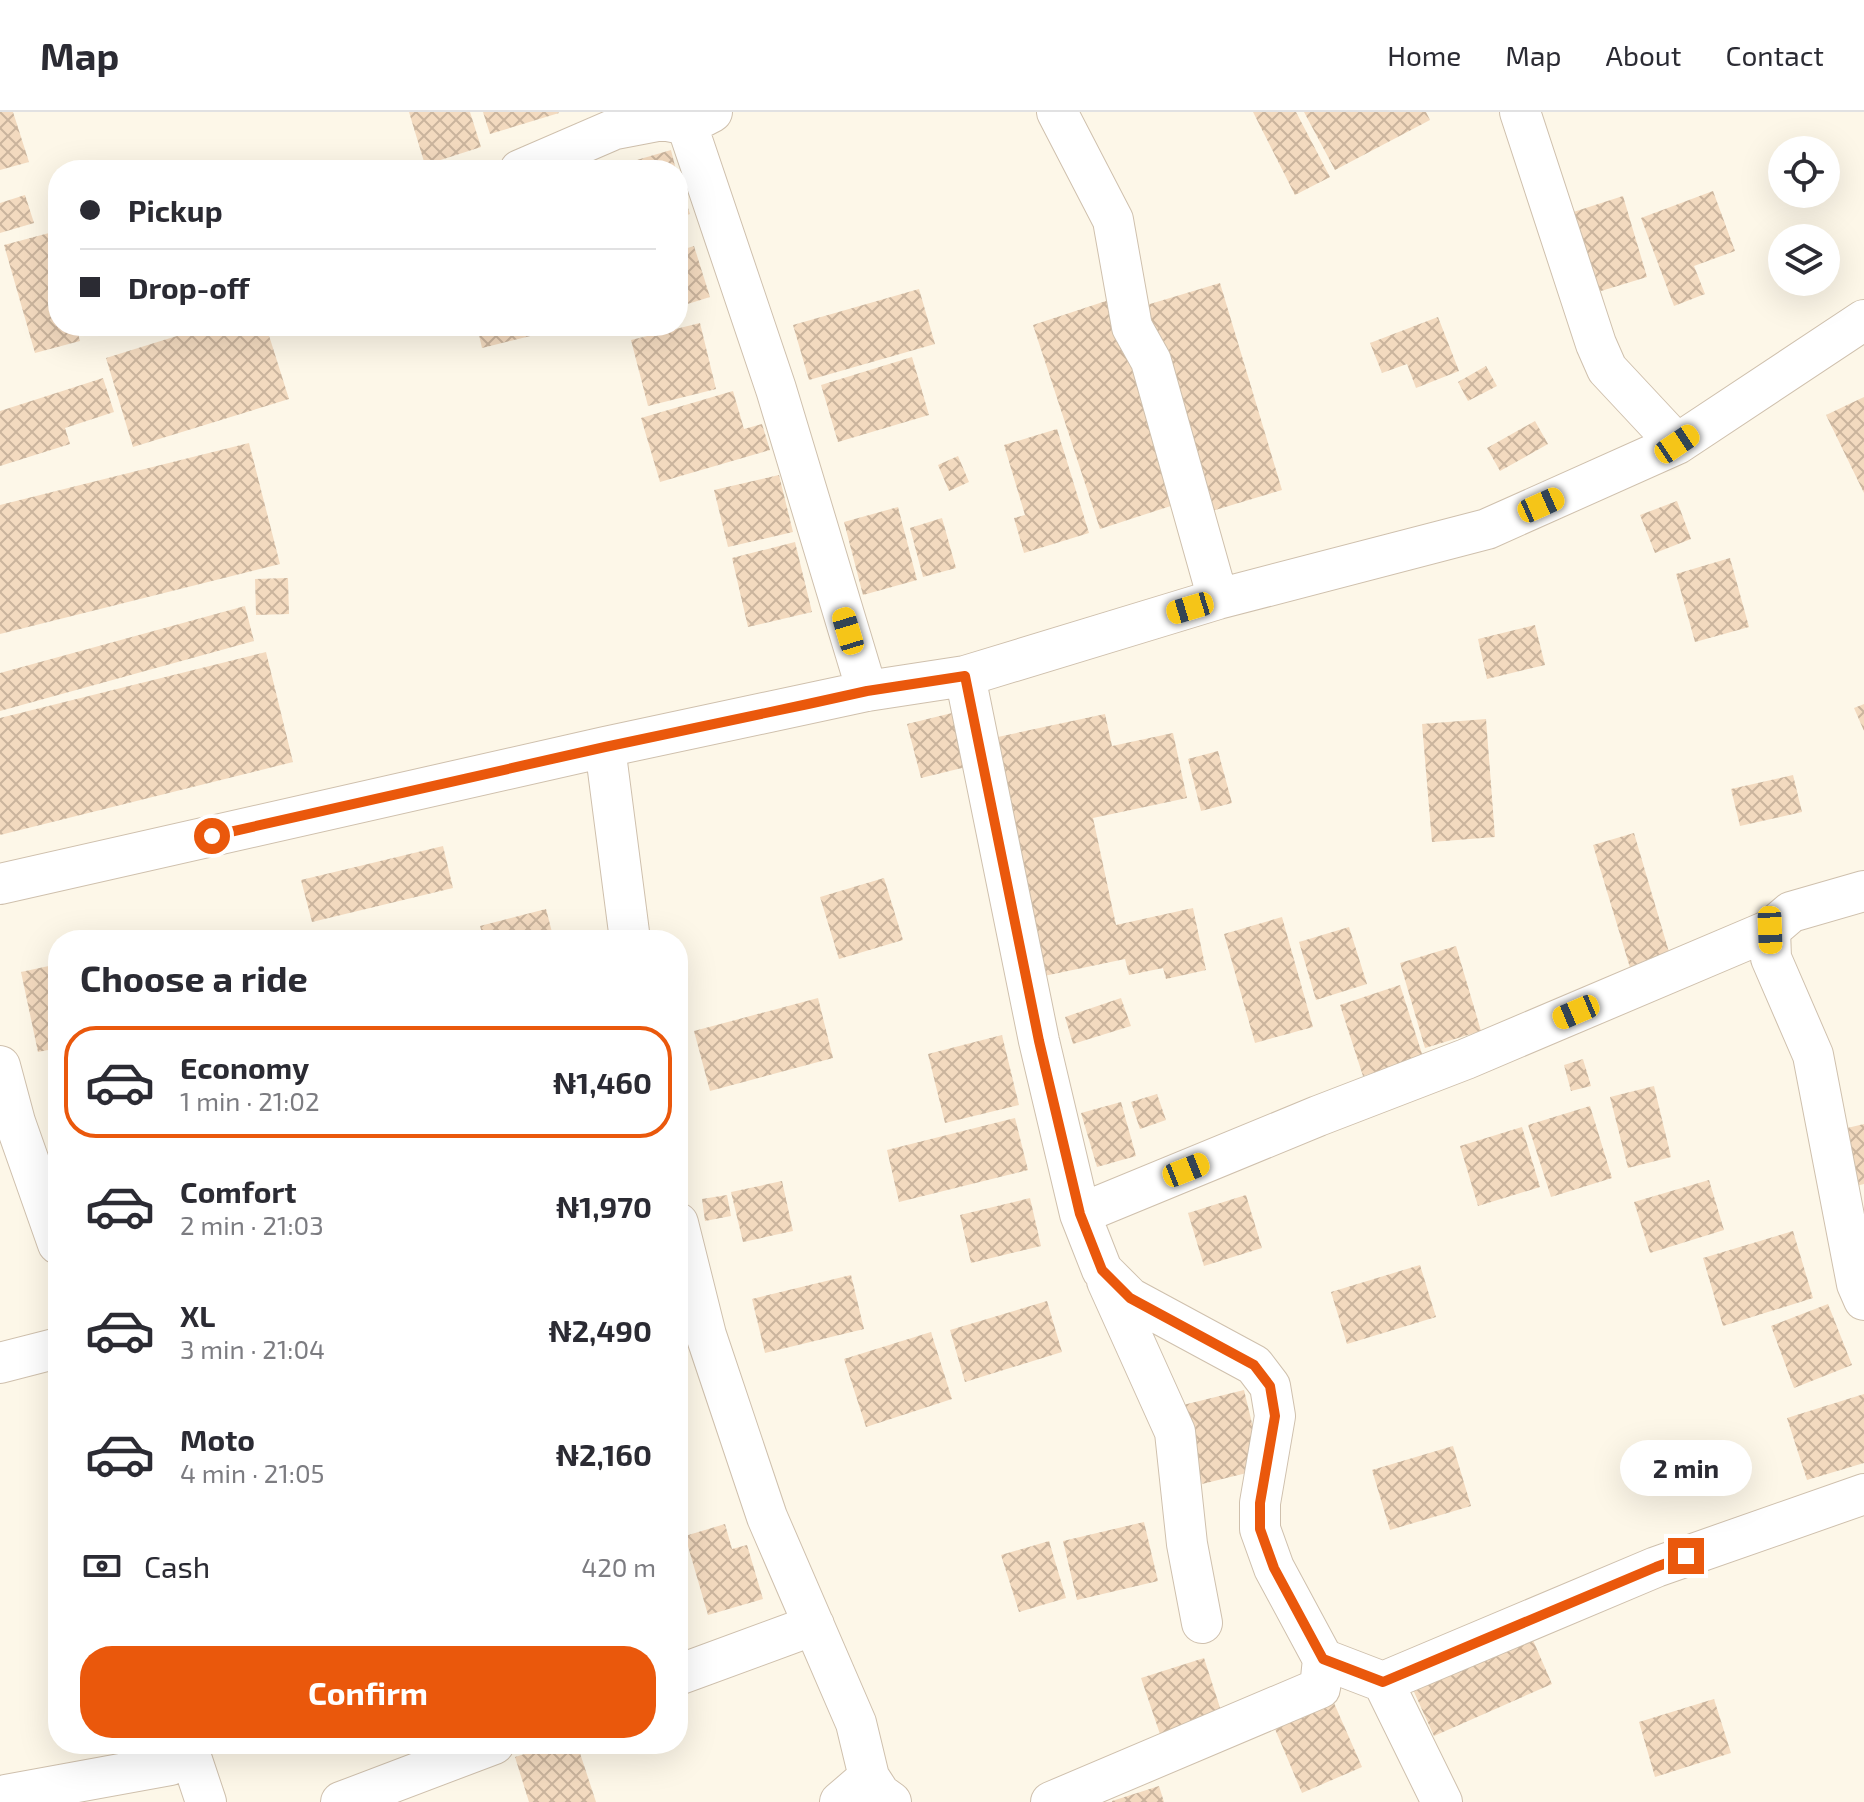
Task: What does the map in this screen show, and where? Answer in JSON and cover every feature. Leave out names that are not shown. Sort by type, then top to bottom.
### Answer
[{"type":"street","points":[[1057,112],[1113,220],[1132,327],[1151,361],[1218,599]]},
{"type":"street","points":[[1520,112],[1596,344],[1607,369],[1677,444]]},
{"type":"street","points":[[543,160],[615,129],[662,120],[700,119],[776,389],[867,691]]},
{"type":"street","points":[[0,884],[605,747],[867,691],[965,676],[1218,599],[1487,529],[1677,444],[1864,320]]},
{"type":"street","points":[[965,676],[1039,1041],[1080,1214],[1175,1432],[1187,1544],[1202,1623]]},
{"type":"street","points":[[605,747],[629,930]]},
{"type":"street","points":[[1080,1214],[1466,1059],[1770,930],[1791,912],[1864,891]]},
{"type":"street","points":[[1770,930],[1771,958],[1813,1055],[1857,1284],[1864,1300]]},
{"type":"street","points":[[0,1066],[15,1122],[48,1216]]},
{"type":"street","points":[[688,1263],[706,1335],[767,1517],[856,1723],[867,1794]]},
{"type":"street","points":[[1051,1802],[1320,1688],[1323,1659],[1274,1568],[1260,1529],[1260,1503],[1275,1416],[1270,1386],[1254,1365],[1130,1298],[1102,1270]]},
{"type":"street","points":[[0,1363],[48,1351]]},
{"type":"street","points":[[1383,1682],[1656,1567],[1864,1494]]},
{"type":"street","points":[[688,1671],[814,1625]]},
{"type":"street","points":[[1323,1659],[1383,1682],[1442,1802]]},
{"type":"street","points":[[0,1801],[6,1795],[170,1765],[180,1754]]},
{"type":"street","points":[[191,1754],[206,1802]]},
{"type":"street","points":[[341,1802],[468,1754]]},
{"type":"building","points":[[0,112],[13,112],[29,162],[0,170]]},
{"type":"building","points":[[409,112],[470,112],[481,147],[441,160],[423,160]]},
{"type":"building","points":[[483,112],[558,112],[559,113],[490,134]]},
{"type":"building","points":[[1253,112],[1296,112],[1330,177],[1295,195]]},
{"type":"building","points":[[1304,112],[1426,112],[1430,120],[1335,170]]},
{"type":"building","points":[[671,150],[674,160],[637,160]]},
{"type":"building","points":[[1713,191],[1735,251],[1694,266],[1705,294],[1674,306],[1641,218]]},
{"type":"building","points":[[25,195],[34,223],[0,233],[0,203]]},
{"type":"building","points":[[1623,196],[1647,277],[1588,295],[1564,215]]},
{"type":"building","points":[[48,233],[48,336],[79,336],[80,341],[35,353],[4,245]]},
{"type":"building","points":[[694,246],[710,297],[688,304],[688,248]]},
{"type":"building","points":[[1220,283],[1282,490],[1202,514],[1140,307]]},
{"type":"building","points":[[919,289],[935,344],[809,380],[793,325]]},
{"type":"building","points":[[1112,299],[1180,503],[1100,529],[1033,325]]},
{"type":"building","points":[[1438,317],[1459,371],[1416,388],[1407,364],[1382,373],[1370,343]]},
{"type":"building","points":[[700,323],[716,389],[648,406],[631,340],[647,336],[688,336],[688,326]]},
{"type":"building","points":[[177,336],[269,336],[289,399],[133,447],[106,358]]},
{"type":"building","points":[[479,336],[531,336],[482,348]]},
{"type":"building","points":[[912,357],[929,415],[838,442],[821,385]]},
{"type":"building","points":[[1486,366],[1497,386],[1468,401],[1458,382]]},
{"type":"building","points":[[103,378],[114,412],[65,428],[70,444],[0,466],[0,411]]},
{"type":"building","points":[[733,391],[744,429],[762,424],[770,450],[660,482],[641,418]]},
{"type":"building","points":[[1864,397],[1864,493],[1826,415]]},
{"type":"building","points":[[1535,421],[1548,444],[1500,471],[1487,448]]},
{"type":"building","points":[[1057,429],[1089,533],[1024,553],[1014,518],[1025,515],[1004,445]]},
{"type":"building","points":[[249,443],[280,564],[0,634],[0,505]]},
{"type":"building","points":[[958,456],[969,482],[949,491],[938,465]]},
{"type":"building","points":[[779,475],[793,532],[728,547],[714,490]]},
{"type":"building","points":[[1677,501],[1691,539],[1655,553],[1640,515]]},
{"type":"building","points":[[898,507],[917,580],[863,595],[844,522]]},
{"type":"building","points":[[942,518],[956,568],[923,577],[910,528]]},
{"type":"building","points":[[795,542],[812,612],[748,627],[732,558]]},
{"type":"building","points":[[1730,558],[1749,627],[1695,642],[1676,574]]},
{"type":"building","points":[[288,578],[289,614],[256,615],[255,579]]},
{"type":"building","points":[[245,606],[254,641],[0,711],[0,673]]},
{"type":"building","points":[[1535,625],[1545,665],[1487,679],[1478,639]]},
{"type":"building","points":[[266,652],[293,762],[0,835],[0,718]]},
{"type":"building","points":[[1864,704],[1864,731],[1854,708]]},
{"type":"building","points":[[952,713],[966,767],[921,778],[907,724]]},
{"type":"building","points":[[1105,714],[1112,746],[1173,733],[1187,798],[1093,818],[1116,925],[1193,908],[1206,970],[1166,979],[1163,968],[1129,975],[1125,959],[1044,976],[993,738]]},
{"type":"building","points":[[1486,719],[1495,837],[1432,842],[1422,724]]},
{"type":"building","points":[[1218,751],[1232,803],[1201,811],[1188,759]]},
{"type":"building","points":[[1793,775],[1802,812],[1740,826],[1731,789]]},
{"type":"building","points":[[1634,833],[1671,959],[1631,971],[1593,845]]},
{"type":"building","points":[[443,846],[453,888],[312,922],[301,880]]},
{"type":"building","points":[[884,878],[903,940],[839,959],[820,897]]},
{"type":"building","points":[[546,909],[551,930],[481,930],[480,926]]},
{"type":"building","points":[[1282,917],[1313,1027],[1255,1043],[1224,934]]},
{"type":"building","points":[[1349,927],[1367,984],[1316,1000],[1299,942]]},
{"type":"building","points":[[1456,946],[1481,1031],[1425,1048],[1400,963]]},
{"type":"building","points":[[48,966],[48,1050],[38,1052],[21,972]]},
{"type":"building","points":[[1400,985],[1423,1057],[1363,1076],[1340,1005]]},
{"type":"building","points":[[818,998],[833,1058],[710,1091],[694,1031]]},
{"type":"building","points":[[1121,998],[1131,1026],[1073,1044],[1065,1017]]},
{"type":"building","points":[[1002,1035],[1019,1105],[945,1123],[928,1054]]},
{"type":"building","points":[[1583,1059],[1591,1086],[1571,1091],[1564,1065]]},
{"type":"building","points":[[1654,1086],[1671,1157],[1628,1168],[1610,1097]]},
{"type":"building","points":[[1157,1094],[1166,1120],[1140,1129],[1131,1102]]},
{"type":"building","points":[[1121,1102],[1136,1156],[1097,1167],[1081,1113]]},
{"type":"building","points":[[1590,1106],[1612,1178],[1551,1197],[1528,1125]]},
{"type":"building","points":[[1015,1118],[1028,1170],[899,1202],[887,1150]]},
{"type":"building","points":[[1864,1124],[1864,1184],[1852,1187],[1839,1130]]},
{"type":"building","points":[[1522,1127],[1540,1187],[1478,1206],[1460,1146]]},
{"type":"building","points":[[1709,1180],[1724,1230],[1650,1253],[1634,1202]]},
{"type":"building","points":[[782,1181],[793,1231],[743,1242],[731,1192]]},
{"type":"building","points":[[727,1195],[731,1216],[705,1221],[702,1199]]},
{"type":"building","points":[[1246,1195],[1262,1248],[1204,1266],[1188,1213]]},
{"type":"building","points":[[1030,1198],[1041,1246],[971,1263],[960,1215]]},
{"type":"building","points":[[1793,1231],[1813,1298],[1723,1326],[1703,1258]]},
{"type":"building","points":[[1420,1265],[1436,1317],[1347,1344],[1331,1292]]},
{"type":"building","points":[[851,1275],[864,1329],[765,1353],[752,1299]]},
{"type":"building","points":[[1047,1301],[1062,1352],[965,1382],[950,1330]]},
{"type":"building","points":[[1828,1304],[1852,1365],[1794,1388],[1771,1326]]},
{"type":"building","points":[[931,1332],[952,1399],[866,1427],[844,1359]]},
{"type":"building","points":[[1244,1390],[1263,1469],[1202,1484],[1183,1405]]},
{"type":"building","points":[[1864,1394],[1864,1463],[1807,1480],[1787,1418]]},
{"type":"building","points":[[1453,1446],[1471,1506],[1390,1530],[1372,1470]]},
{"type":"building","points":[[1144,1522],[1158,1581],[1077,1600],[1063,1541]]},
{"type":"building","points":[[725,1524],[732,1549],[747,1545],[763,1599],[708,1615],[688,1546],[688,1535]]},
{"type":"building","points":[[1049,1541],[1066,1598],[1019,1612],[1001,1555]]},
{"type":"building","points":[[1529,1631],[1552,1684],[1434,1736],[1410,1683]]},
{"type":"building","points":[[1204,1658],[1225,1723],[1163,1743],[1141,1678]]},
{"type":"building","points":[[1714,1699],[1731,1753],[1655,1777],[1639,1722]]},
{"type":"building","points":[[1334,1703],[1362,1767],[1302,1793],[1275,1729]]},
{"type":"building","points":[[524,1754],[580,1754],[596,1802],[529,1802],[515,1757]]},
{"type":"building","points":[[1159,1786],[1164,1802],[1112,1802],[1112,1801]]},
{"type":"route","points":[[212,836],[867,691],[965,676],[1039,1041],[1080,1214],[1102,1270],[1130,1298],[1254,1365],[1270,1386],[1275,1416],[1260,1503],[1260,1529],[1274,1568],[1323,1659],[1383,1682],[1686,1556]]}]
